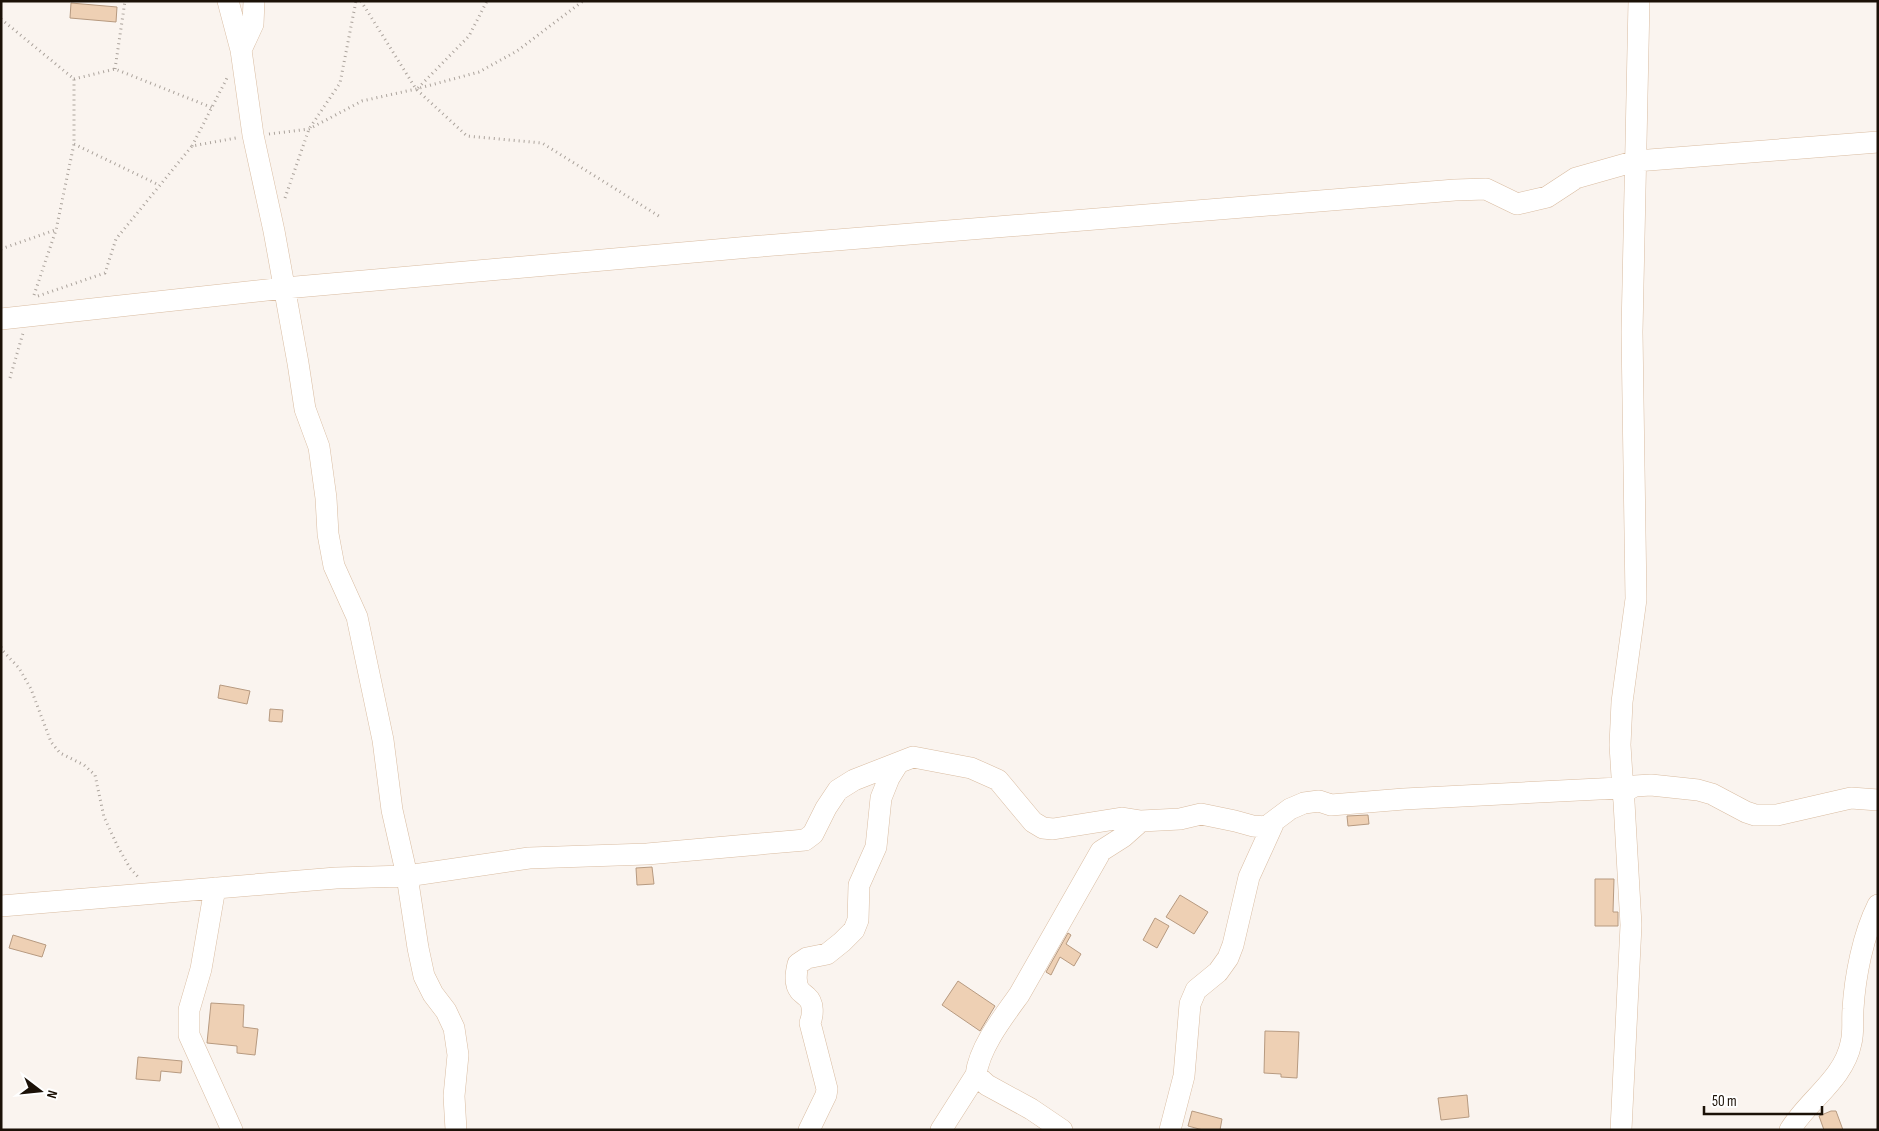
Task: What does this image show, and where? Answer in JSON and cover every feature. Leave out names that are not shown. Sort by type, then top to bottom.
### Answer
[{"type":"street","points":[[228,1],[241,50],[253,136],[285,288],[305,409],[319,447],[326,498],[328,534],[334,566],[357,617],[384,740],[392,810],[407,876],[424,976],[433,994],[446,1011],[454,1028],[458,1055],[454,1096],[456,1130]]},
{"type":"street","points":[[241,50],[253,24],[254,1]]},
{"type":"street","points":[[1621,1130],[1631,924],[1620,745],[1622,702],[1636,598],[1632,332],[1639,1]]},
{"type":"street","points":[[1,319],[28,318],[285,288],[750,247],[1455,190],[1486,189],[1517,204],[1547,197],[1576,178],[1636,161],[1878,142]]},
{"type":"street","points":[[1,906],[336,878],[407,876],[529,858],[647,854],[805,840],[813,834],[826,808],[838,790],[854,780],[913,757],[971,768],[998,780],[1033,822],[1043,828],[1053,829],[1122,818],[1141,821],[1180,819],[1201,814],[1235,820],[1253,826],[1266,826],[1290,809],[1304,803],[1319,801],[1331,805],[1404,799],[1611,788],[1619,788],[1623,792]]},
{"type":"street","points":[[809,1130],[826,1095],[827,1088],[810,1023],[813,1015],[809,998],[800,991],[797,984],[798,964],[807,958],[827,954],[854,930],[858,920],[859,885],[876,847],[881,798],[896,764]]},
{"type":"street","points":[[1623,792],[1634,786],[1651,785],[1698,790],[1712,794],[1755,815],[1777,815],[1851,798],[1878,800]]},
{"type":"street","points":[[941,1130],[976,1075],[978,1061],[1006,1013],[1019,995],[1101,851],[1141,821]]},
{"type":"street","points":[[1170,1130],[1184,1076],[1190,1004],[1196,990],[1218,972],[1228,958],[1233,945],[1249,877],[1274,822]]},
{"type":"street","points":[[215,888],[201,968],[189,1010],[189,1035],[232,1130]]},
{"type":"street","points":[[1790,1130],[1797,1118],[1835,1077],[1847,1057],[1852,1043],[1853,1007],[1863,944],[1869,922],[1878,905]]},
{"type":"street","points":[[976,1075],[987,1085],[1031,1109],[1062,1130]]},
{"type":"path","points":[[115,69],[125,1]]},
{"type":"path","points":[[283,203],[309,129],[340,83],[356,1]]},
{"type":"path","points":[[361,1],[416,89],[468,136],[542,142],[662,218]]},
{"type":"path","points":[[416,89],[469,36],[487,1]]},
{"type":"path","points":[[192,146],[309,129],[362,101],[479,72],[518,52],[583,1]]},
{"type":"path","points":[[1,19],[74,79]]},
{"type":"path","points":[[74,79],[115,69],[213,108]]},
{"type":"path","points":[[33,297],[105,273],[116,239],[159,184],[192,146],[229,75]]},
{"type":"path","points":[[10,378],[33,297],[56,230],[74,144],[74,79]]},
{"type":"path","points":[[74,144],[159,184]]},
{"type":"path","points":[[1,249],[56,230]]},
{"type":"path","points":[[1,647],[19,668],[31,689],[51,742],[60,753],[84,765],[94,775],[104,816],[118,847],[130,868],[152,893]]},
{"type":"building","points":[[71,3],[117,7],[116,22],[70,18]]},
{"type":"building","points":[[220,685],[250,691],[247,704],[218,698]]},
{"type":"building","points":[[270,709],[283,710],[282,722],[269,721]]},
{"type":"building","points":[[1368,815],[1369,824],[1348,826],[1347,816]]},
{"type":"building","points":[[652,867],[654,884],[637,885],[636,868]]},
{"type":"building","points":[[1595,879],[1614,879],[1613,912],[1618,912],[1618,926],[1595,926]]},
{"type":"building","points":[[1180,895],[1208,912],[1194,934],[1166,917]]},
{"type":"building","points":[[1155,918],[1169,926],[1157,948],[1143,940]]},
{"type":"building","points":[[1068,933],[1071,935],[1066,944],[1081,954],[1074,966],[1060,957],[1051,975],[1046,972]]},
{"type":"building","points":[[13,935],[46,945],[42,957],[9,948]]},
{"type":"building","points":[[958,981],[995,1006],[980,1031],[942,1005]]},
{"type":"building","points":[[211,1003],[244,1005],[243,1027],[258,1029],[255,1055],[237,1053],[237,1046],[207,1043]]},
{"type":"building","points":[[1265,1031],[1299,1032],[1297,1078],[1281,1077],[1281,1074],[1264,1073]]},
{"type":"building","points":[[138,1057],[182,1061],[181,1073],[161,1071],[160,1081],[136,1079]]},
{"type":"building","points":[[1467,1095],[1469,1117],[1441,1120],[1438,1098]]},
{"type":"building","points":[[1192,1111],[1222,1119],[1220,1130],[1203,1130],[1188,1126]]},
{"type":"building","points":[[1836,1111],[1843,1130],[1824,1130],[1819,1116]]}]
